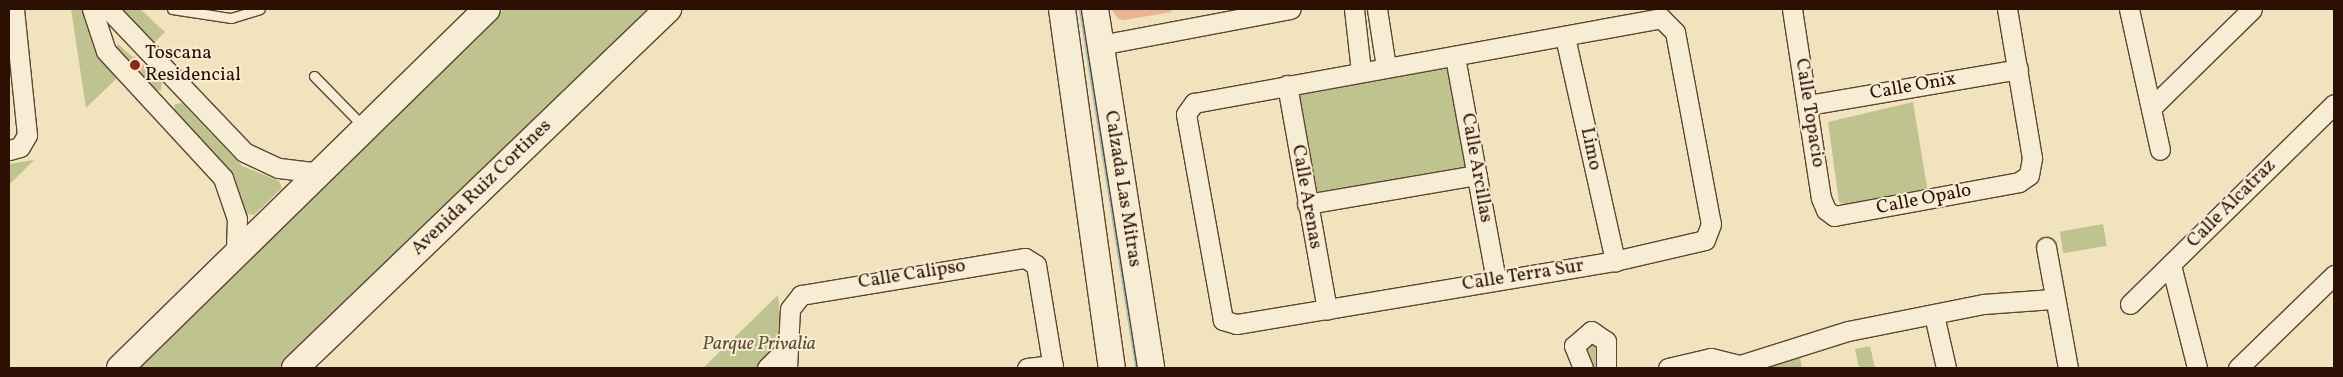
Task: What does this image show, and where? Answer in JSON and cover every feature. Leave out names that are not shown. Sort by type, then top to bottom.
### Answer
[{"type":"street","points":[[9,150],[20,147],[27,135],[14,39],[14,9]]},
{"type":"street","points":[[120,368],[487,9]]},
{"type":"street","name":"Avenida Ruiz Cortines","points":[[295,368],[668,9]]},
{"type":"street","name":"Calzada Las Mitras","points":[[1062,9],[1112,368]]},
{"type":"street","name":"Calzada Las Mitras","points":[[1095,9],[1151,368]]},
{"type":"street","points":[[1100,45],[1291,9]]},
{"type":"street","points":[[1354,9],[1361,71]]},
{"type":"street","points":[[1378,9],[1386,67]]},
{"type":"street","name":"Calle Topacio","points":[[1792,9],[1821,198],[1830,215]]},
{"type":"street","points":[[2007,9],[2018,69]]},
{"type":"street","points":[[2128,9],[2160,150]]},
{"type":"street","points":[[2151,108],[2252,9]]},
{"type":"street","points":[[98,10],[177,84],[244,152],[279,168],[321,173]]},
{"type":"street","points":[[98,10],[106,51],[223,178],[237,219],[236,256]]},
{"type":"street","name":"Calle Terra Sur","points":[[1661,18],[1675,32],[1710,230],[1699,244],[1615,261],[1231,324],[1223,320],[1219,306],[1187,109],[1200,100],[1386,67],[1455,57],[1661,18]]},
{"type":"street","name":"Limo","points":[[1565,37],[1615,261]]},
{"type":"street","name":"Calle Arcillas","points":[[1455,57],[1496,280]]},
{"type":"street","name":"Calle Onix","points":[[1808,105],[2018,69]]},
{"type":"street","name":"Calle Opalo","points":[[1830,215],[2019,182],[2029,176],[2032,166],[2018,69]]},
{"type":"street","points":[[156,104],[177,84]]},
{"type":"street","name":"Calle Arenas","points":[[1287,85],[1327,309]]},
{"type":"street","name":"Calle Alcatraz","points":[[2130,304],[2334,104]]},
{"type":"street","points":[[1307,204],[1477,175]]},
{"type":"street","points":[[2046,247],[2053,299],[2068,368]]},
{"type":"street","name":"Calle Calipso","points":[[786,349],[794,301],[811,291],[1032,260],[1053,367]]},
{"type":"street","points":[[2171,264],[2197,368]]},
{"type":"street","points":[[2238,368],[2334,275]]},
{"type":"street","points":[[1671,368],[1711,358],[1740,366],[1803,342],[2008,301],[2053,299]]},
{"type":"street","points":[[1934,315],[1946,368]]},
{"type":"street","points":[[1583,368],[1574,346],[1591,331],[1606,340],[1606,368]]},
{"type":"street","points":[[767,368],[786,349]]},
{"type":"street","points":[[786,349],[787,368]]},
{"type":"street","points":[[1027,368],[1053,367]]},
{"type":"lane","points":[[172,9],[231,18],[260,9]]},
{"type":"lane","points":[[314,76],[366,129]]},
{"type":"green space","points":[[71,9],[88,9],[97,56],[117,78],[86,108]]},
{"type":"green space","points":[[124,9],[140,9],[165,32],[151,46],[122,14]]},
{"type":"green space","points":[[504,9],[649,9],[282,368],[138,368]]},
{"type":"green space","points":[[118,44],[162,83],[161,90],[155,92],[114,49]]},
{"type":"green space","points":[[1455,57],[1478,175],[1311,207],[1288,89]]},
{"type":"green space","points":[[1913,102],[1928,193],[1848,206],[1839,202],[1828,122]]},
{"type":"green space","points":[[182,103],[242,166],[279,181],[282,188],[254,215],[245,213],[233,175],[174,112],[175,104]]},
{"type":"green space","points":[[34,160],[9,185],[9,164]]},
{"type":"green space","points":[[2103,224],[2107,246],[2063,253],[2060,232]]},
{"type":"green space","name":"Parque Privalia","points":[[778,295],[784,368],[703,368]]},
{"type":"green space","points":[[1593,334],[1604,368],[1586,368],[1578,339]]},
{"type":"green space","points":[[1870,346],[1875,368],[1859,368],[1855,349]]},
{"type":"green space","points":[[1799,352],[1802,368],[1770,368],[1781,359]]},
{"type":"building","points":[[1111,9],[1171,9],[1172,12],[1124,20],[1118,19]]},
{"type":"building","name":"Toscana Residencial","points":[[134,56],[145,67],[138,75],[126,64]]},
{"type":"waterway","points":[[1081,9],[1137,368]]},
{"type":"place","name":"Toscana Residencial","points":[[135,65]]}]
